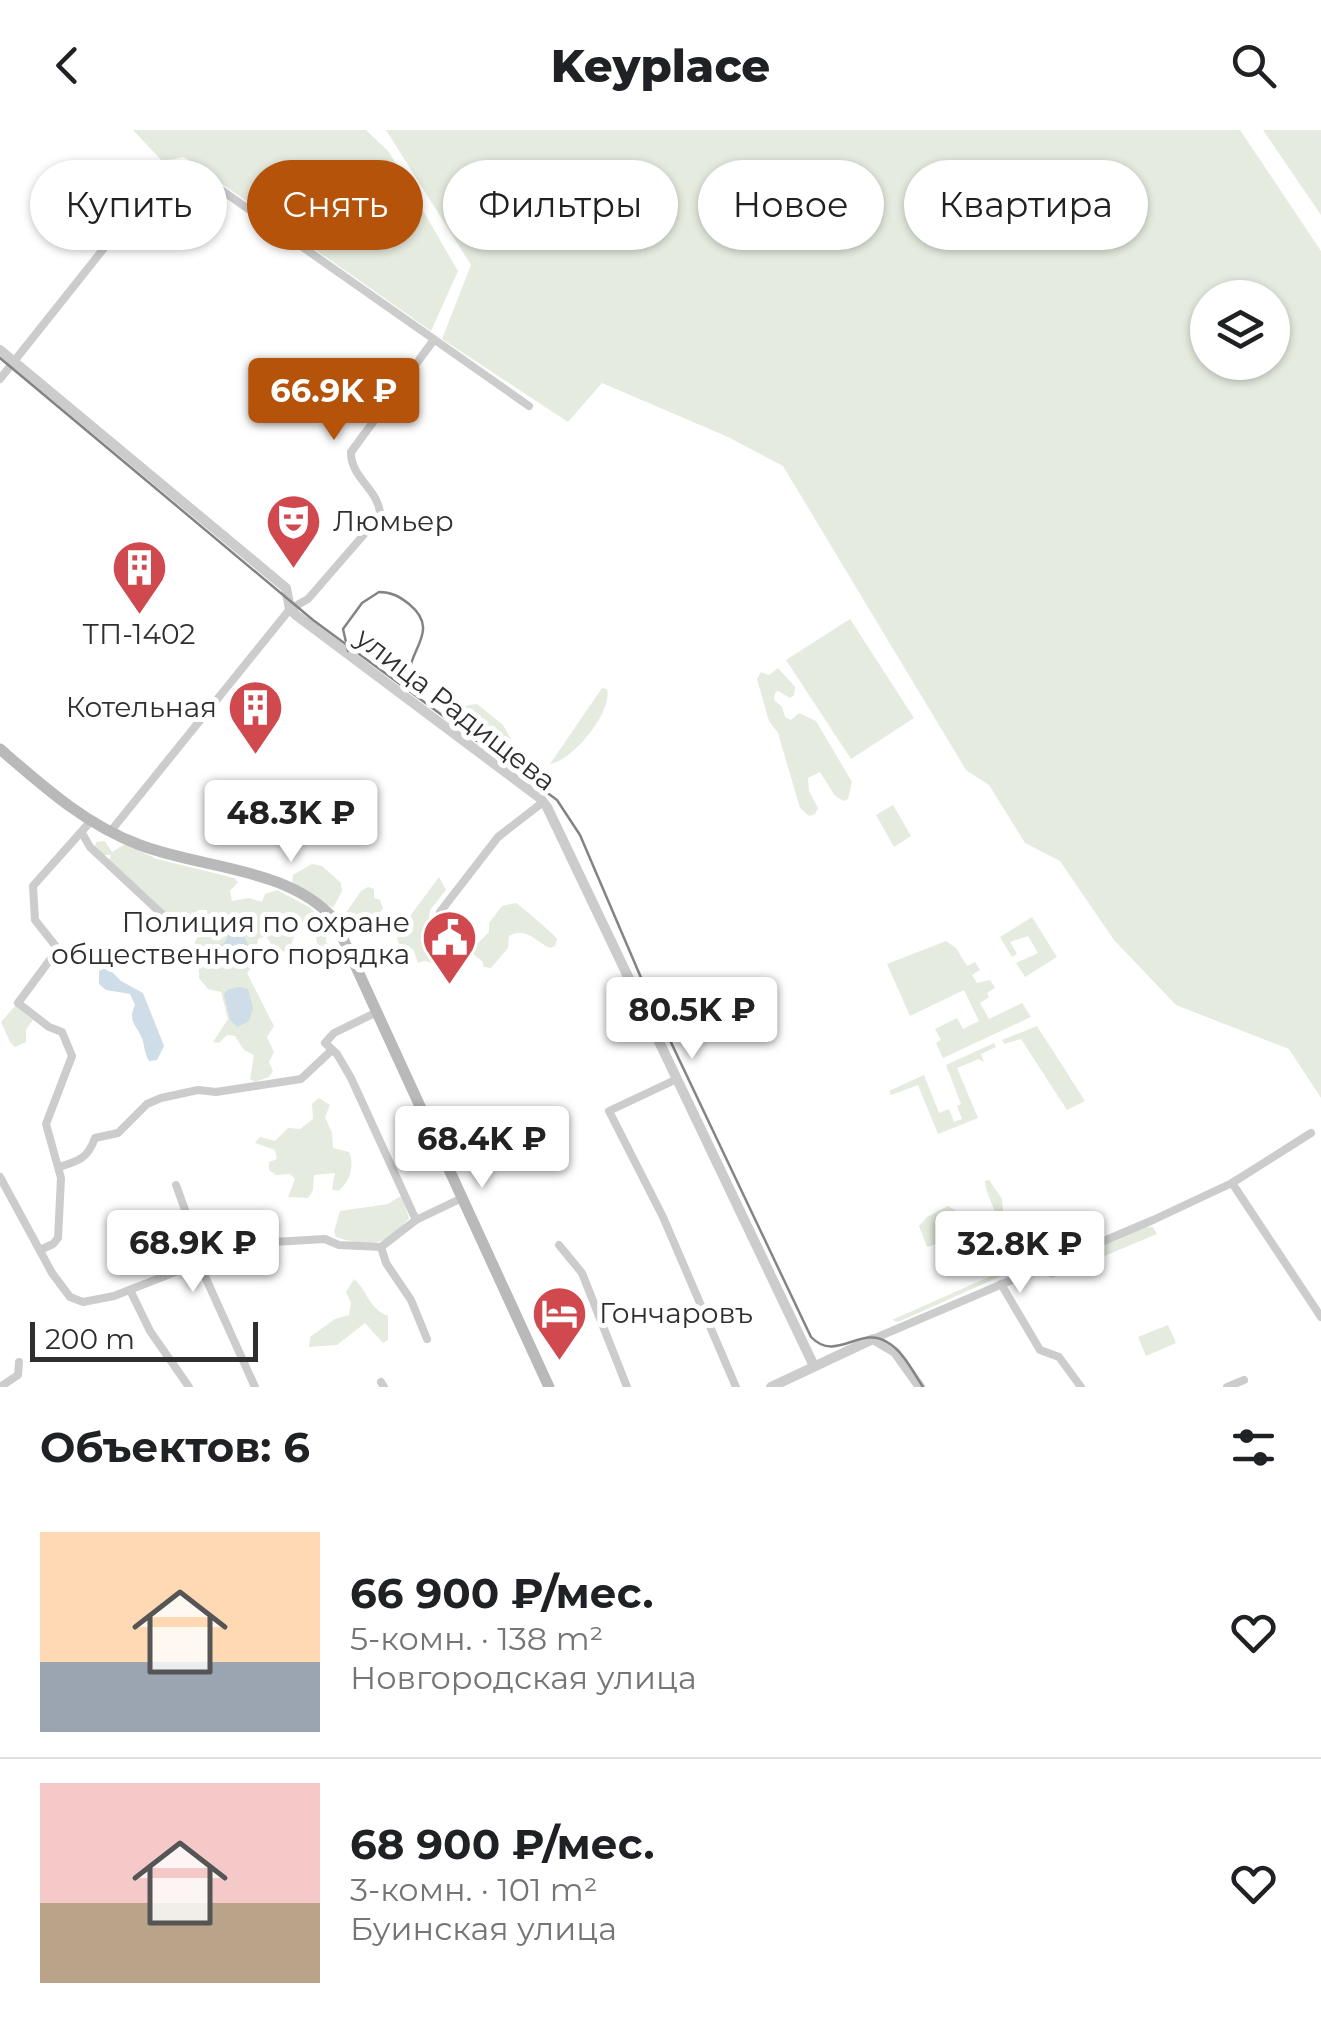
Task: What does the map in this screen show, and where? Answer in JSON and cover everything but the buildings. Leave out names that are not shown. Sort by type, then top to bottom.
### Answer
[{"type":"main road","points":[[0,749],[86,827],[173,856],[285,885],[323,907],[342,932],[549,1387]]},
{"type":"street","points":[[0,379],[158,181],[173,169],[188,166],[529,406]]},
{"type":"street","points":[[110,832],[290,609],[308,599],[380,516],[380,504],[352,465],[350,452],[433,341]]},
{"type":"street","name":"улица Радищева","points":[[0,350],[286,588],[290,609],[543,802],[814,1366]]},
{"type":"street","points":[[440,912],[500,835],[543,802]]},
{"type":"street","points":[[86,827],[90,847],[164,916]]},
{"type":"street","points":[[40,1250],[58,1238],[59,1166],[46,1124],[56,1092],[72,1062],[62,1032],[48,1027],[18,1003],[58,949],[35,920],[33,886],[86,827]]},
{"type":"street","points":[[377,1012],[334,1033],[325,1043],[350,1078],[416,1220]]},
{"type":"street","points":[[59,1166],[81,1160],[95,1138],[118,1133],[154,1100],[198,1090],[216,1092],[301,1080],[332,1050]]},
{"type":"street","points":[[678,1079],[610,1111],[663,1217],[736,1387]]},
{"type":"street","points":[[770,1387],[1232,1183],[1312,1133]]},
{"type":"street","points":[[0,1177],[58,1283],[76,1300],[96,1302],[202,1261],[254,1246],[324,1239],[339,1245],[381,1247],[416,1220],[462,1198]]},
{"type":"street","points":[[1232,1183],[1321,1317]]},
{"type":"street","points":[[176,1185],[204,1272],[255,1387]]},
{"type":"street","points":[[559,1246],[582,1273],[628,1387]]},
{"type":"street","points":[[381,1247],[386,1262],[412,1300],[428,1339]]},
{"type":"street","points":[[1001,1284],[1040,1350],[1059,1357],[1081,1387]]},
{"type":"street","points":[[130,1290],[150,1331],[189,1387]]},
{"type":"street","points":[[873,1339],[896,1352],[920,1387]]},
{"type":"street","points":[[0,1386],[18,1375],[18,1362]]},
{"type":"street","points":[[1227,1387],[1244,1380]]},
{"type":"shaded area","points":[[133,130],[366,130],[394,160],[247,160],[247,201],[227,187],[227,160],[161,160]]},
{"type":"shaded area","points":[[386,130],[1240,130],[1321,251],[1321,1098],[1289,1049],[1176,1005],[1114,940],[1060,861],[1025,843],[989,785],[966,770],[783,466],[728,437],[602,383],[568,422],[442,339],[471,265],[462,250],[678,250],[678,160],[443,160],[443,221],[423,189],[423,160],[405,160]]},
{"type":"shaded area","points":[[1263,130],[1321,130],[1321,215]]},
{"type":"shaded area","points":[[423,211],[458,271],[431,331],[316,250],[423,250]]},
{"type":"shaded area","points":[[850,619],[914,718],[851,759],[786,660]]},
{"type":"shaded area","points":[[778,668],[795,687],[790,698],[775,693],[774,700],[785,717],[791,720],[799,713],[816,721],[852,782],[844,801],[835,796],[820,772],[808,778],[809,791],[818,808],[809,816],[800,808],[757,679],[761,672],[769,675]]},
{"type":"shaded area","points":[[602,688],[607,689],[604,710],[589,734],[569,754],[550,764]]},
{"type":"shaded area","points":[[454,701],[464,706],[477,704],[503,725],[511,739],[506,753],[451,716],[448,707]]},
{"type":"shaded area","points":[[893,805],[911,836],[894,847],[876,815]]},
{"type":"shaded area","points":[[105,841],[112,852],[125,844],[157,859],[234,878],[238,882],[230,891],[232,901],[249,898],[262,902],[265,894],[277,890],[309,907],[326,923],[326,942],[334,952],[344,952],[339,964],[298,965],[295,957],[304,951],[319,956],[316,937],[304,925],[298,928],[288,952],[275,950],[266,936],[258,939],[255,963],[247,973],[274,1026],[267,1037],[274,1052],[269,1077],[255,1082],[250,1079],[254,1055],[244,1050],[235,1036],[227,1035],[219,1043],[213,1042],[228,1019],[221,992],[208,989],[199,978],[195,942],[198,937],[211,936],[215,928],[207,919],[207,910],[199,910],[179,923],[173,920],[109,861],[111,855],[101,855],[95,849],[96,842]]},
{"type":"shaded area","points":[[312,864],[322,866],[341,883],[342,891],[333,908],[292,883],[293,875]]},
{"type":"shaded area","points":[[439,877],[446,890],[430,910],[429,918],[447,929],[478,943],[489,932],[489,923],[502,906],[516,903],[555,936],[555,946],[550,948],[525,934],[515,933],[509,936],[508,948],[491,968],[484,967],[482,961],[451,937],[433,963],[418,963],[413,949],[401,949],[397,939]]},
{"type":"shaded area","points":[[368,887],[374,889],[374,898],[380,900],[383,908],[374,921],[355,934],[348,930],[345,914]]},
{"type":"shaded area","points":[[1032,917],[1057,957],[1025,977],[1016,963],[1038,953],[1028,936],[1010,942],[1017,954],[1012,957],[1000,937]]},
{"type":"shaded area","points":[[238,920],[242,921],[241,932],[249,950],[237,967],[213,957],[211,952],[225,942]]},
{"type":"shaded area","points":[[946,941],[956,948],[967,966],[975,962],[980,970],[972,975],[977,983],[990,980],[995,988],[980,1003],[989,1019],[1022,1003],[1031,1017],[943,1058],[935,1029],[957,1018],[963,1029],[979,1021],[964,990],[910,1016],[887,964]]},
{"type":"shaded area","points":[[107,967],[121,981],[143,993],[164,1046],[157,1060],[147,1058],[133,1022],[135,1005],[130,994],[106,990],[99,984],[99,971]]},
{"type":"shaded area","points":[[238,987],[248,989],[253,1008],[249,1021],[237,1027],[230,1020],[224,994]]},
{"type":"shaded area","points":[[15,1006],[33,1020],[26,1030],[26,1042],[15,1047],[1,1022]]},
{"type":"shaded area","points":[[1037,1026],[1085,1101],[1067,1110],[1021,1039],[1004,1044],[1002,1040]]},
{"type":"shaded area","points":[[994,1043],[996,1047],[981,1054],[984,1062],[979,1059],[957,1068],[978,1118],[938,1134],[918,1085],[891,1095],[889,1091],[924,1075],[939,1113],[949,1109],[954,1122],[962,1119],[957,1106],[961,1104],[946,1065]]},
{"type":"shaded area","points":[[319,1098],[330,1105],[325,1117],[333,1148],[349,1152],[350,1173],[338,1191],[332,1189],[335,1173],[314,1175],[308,1198],[288,1197],[295,1179],[290,1174],[276,1175],[269,1170],[269,1162],[277,1159],[275,1150],[255,1143],[260,1137],[275,1141],[288,1128],[300,1129],[313,1119],[312,1104]]},
{"type":"shaded area","points":[[989,1180],[1002,1199],[1003,1210],[1015,1223],[1019,1247],[1015,1252],[989,1196],[985,1181]]},
{"type":"shaded area","points":[[399,1197],[409,1218],[392,1235],[368,1243],[336,1237],[340,1211],[388,1204]]},
{"type":"shaded area","points":[[948,1206],[955,1210],[968,1246],[961,1250],[965,1265],[952,1273],[948,1272],[936,1244],[927,1247],[919,1226]]},
{"type":"shaded area","points":[[1144,1227],[1153,1227],[1157,1234],[1052,1278],[1037,1271]]},
{"type":"shaded area","points":[[1000,1272],[999,1277],[898,1322],[892,1320]]},
{"type":"shaded area","points":[[354,1279],[376,1309],[388,1316],[388,1340],[383,1343],[365,1323],[337,1345],[309,1347],[310,1337],[335,1319],[349,1315],[351,1303],[346,1292]]},
{"type":"shaded area","points":[[1168,1325],[1176,1343],[1146,1356],[1138,1337]]},
{"type":"tram line","points":[[0,358],[313,620],[557,800],[580,835],[648,994],[811,1337],[830,1346],[867,1338],[887,1342],[903,1356],[923,1387]]},
{"type":"tram line","points":[[348,651],[343,629],[362,603],[379,592],[402,599],[423,626],[410,669],[416,694]]},
{"type":"place","name":"Люмьер","points":[[294,570]]},
{"type":"place","name":"ТП-1402","points":[[139,617]]},
{"type":"place","name":"Котельная","points":[[256,756]]},
{"type":"place","name":"Полиция по охране общественного порядка","points":[[449,987]]},
{"type":"place","name":"Гончаровъ","points":[[560,1362]]}]
